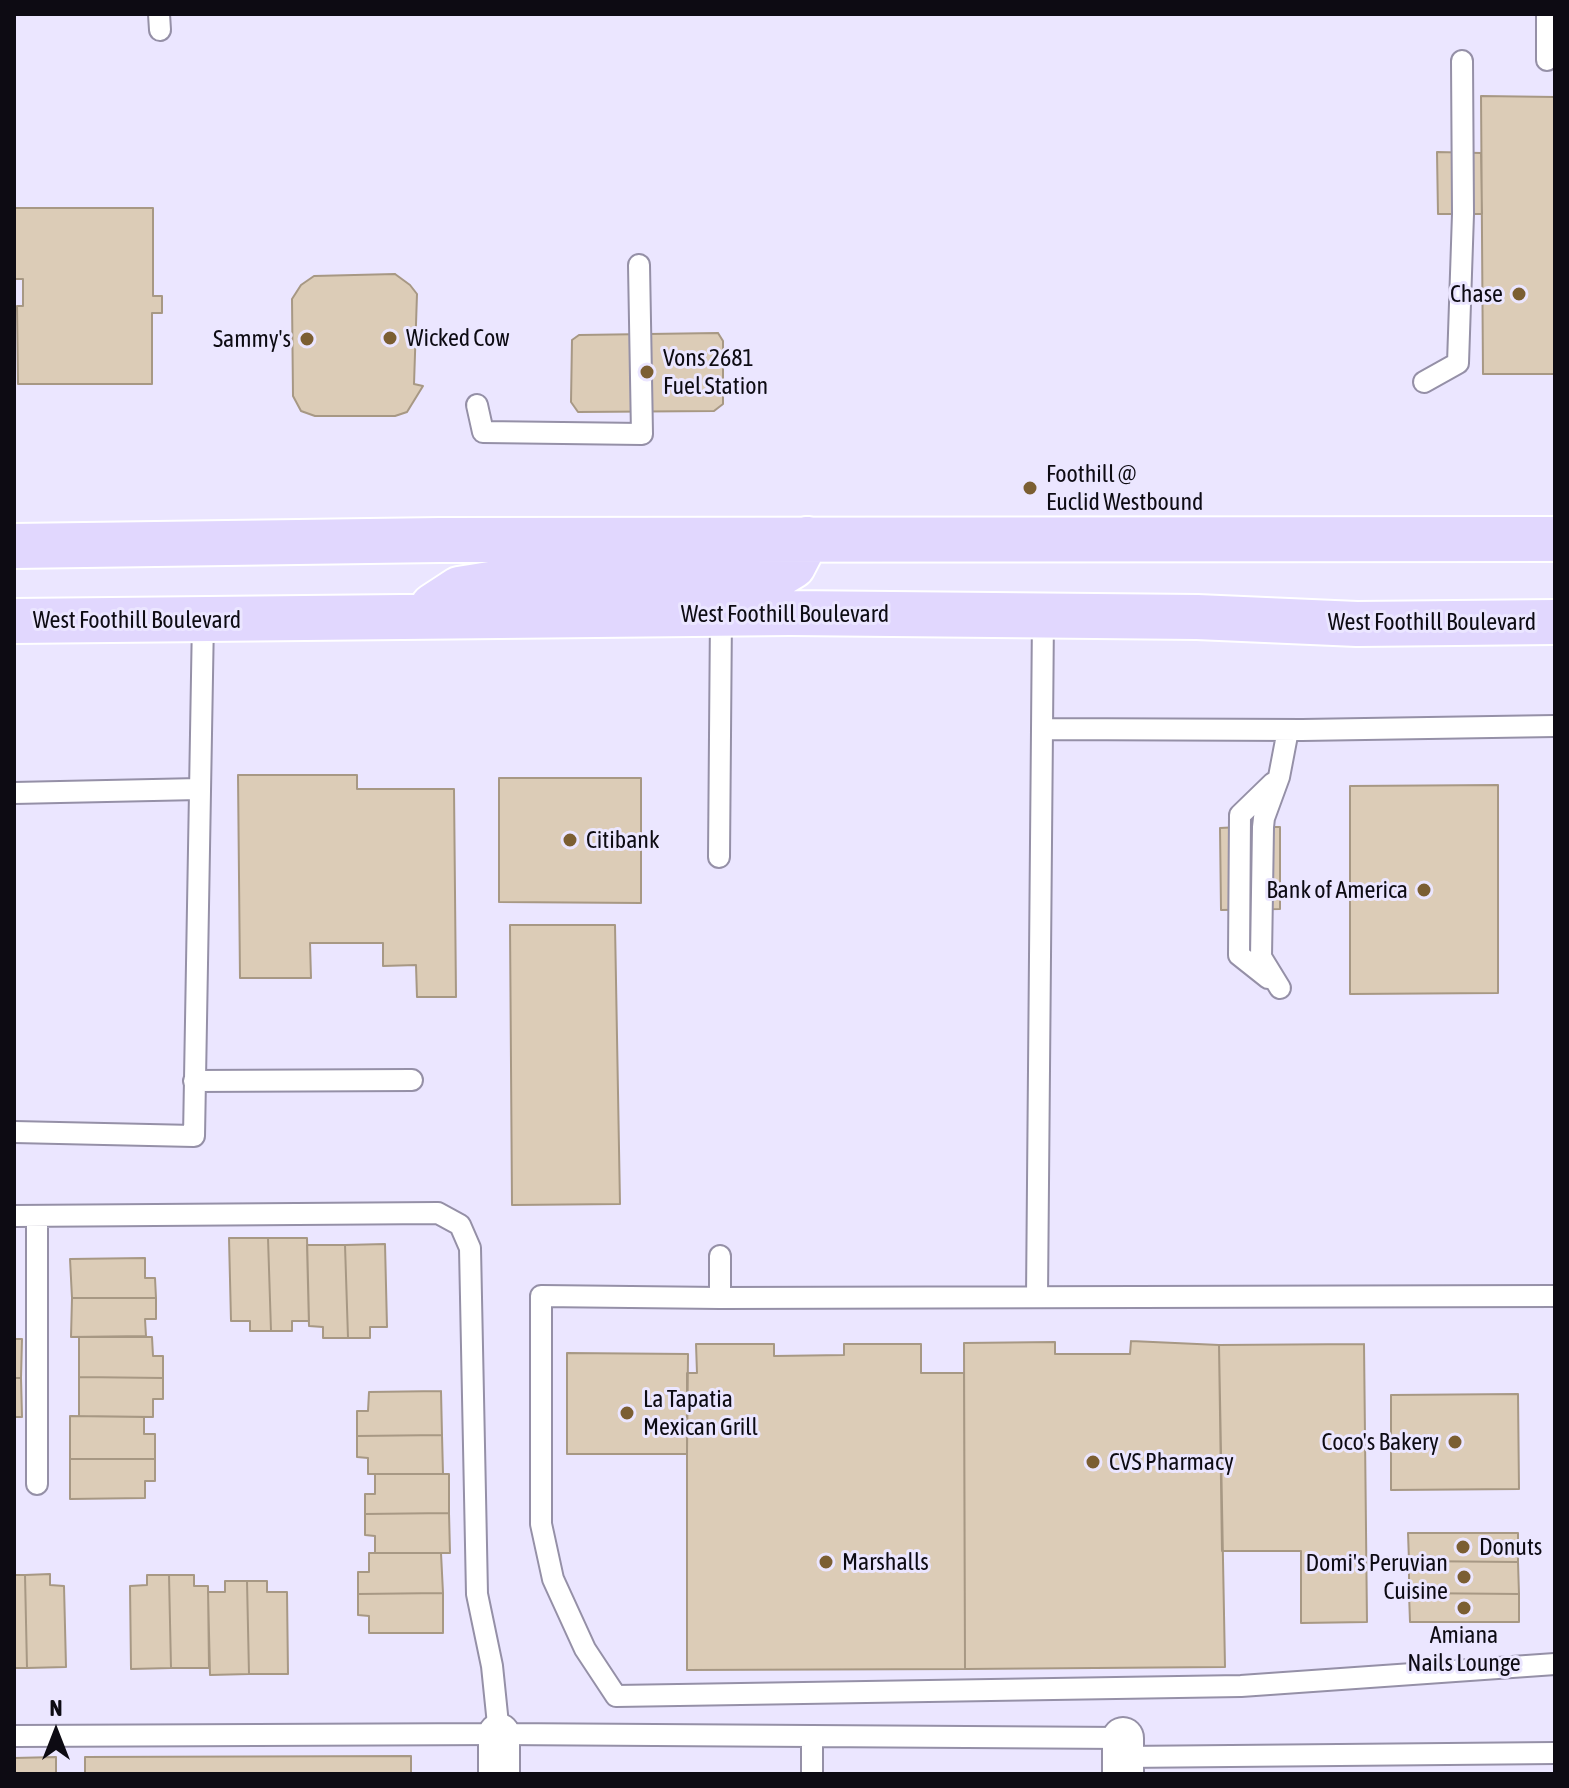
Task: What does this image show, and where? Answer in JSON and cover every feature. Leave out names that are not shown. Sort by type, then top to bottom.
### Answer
[{"type":"main road","points":[[417,615],[459,589],[509,581],[699,583],[775,577],[793,566],[807,539]]},
{"type":"main road","points":[[14,546],[276,541],[1555,539]]},
{"type":"main road","name":"West Foothill Boulevard","points":[[14,621],[721,614],[1197,617],[1357,624],[1555,622]]},
{"type":"street","points":[[499,1734],[499,1774]]},
{"type":"lane","points":[[1547,14],[1547,60]]},
{"type":"lane","points":[[1424,382],[1458,363],[1463,214],[1462,61]]},
{"type":"lane","points":[[477,405],[483,432],[642,434],[639,265]]},
{"type":"lane","points":[[719,857],[721,614]]},
{"type":"lane","points":[[1037,1296],[1043,615]]},
{"type":"lane","points":[[14,1132],[194,1136],[203,619]]},
{"type":"lane","points":[[1042,729],[1288,730],[1555,726]]},
{"type":"lane","points":[[1280,988],[1239,955],[1240,815],[1279,777],[1288,730]]},
{"type":"lane","points":[[14,793],[199,789]]},
{"type":"lane","points":[[194,1081],[412,1080]]},
{"type":"lane","points":[[14,1216],[438,1213],[460,1225],[470,1248],[477,1594],[492,1666],[499,1734]]},
{"type":"lane","points":[[37,1216],[37,1484]]},
{"type":"lane","points":[[720,1256],[720,1298]]},
{"type":"lane","points":[[1555,1296],[541,1296],[541,1524],[553,1579],[585,1649],[616,1696],[1241,1686],[1555,1664]]},
{"type":"lane","points":[[14,1736],[812,1736],[1123,1756],[1555,1753]]},
{"type":"lane","points":[[812,1736],[812,1774]]},
{"type":"building","name":"Chase","points":[[1481,96],[1555,97],[1555,374],[1483,374]]},
{"type":"building","points":[[1437,152],[1481,153],[1482,214],[1438,214]]},
{"type":"building","points":[[14,208],[153,208],[153,296],[162,296],[162,313],[152,313],[152,384],[18,384],[17,306],[23,306],[23,279],[14,279]]},
{"type":"building","points":[[395,274],[417,294],[414,384],[423,386],[407,412],[395,416],[315,416],[301,411],[293,396],[292,299],[301,285],[314,276]]},
{"type":"building","name":"Vons 2681 Fuel Station","points":[[718,333],[723,341],[723,404],[714,411],[578,412],[571,402],[572,340],[579,335]]},
{"type":"building","points":[[238,775],[357,775],[357,789],[454,789],[456,997],[417,997],[416,965],[383,966],[383,943],[310,943],[311,978],[240,978]]},
{"type":"building","name":"Citibank","points":[[499,778],[641,778],[641,903],[499,902]]},
{"type":"building","name":"Bank of America","points":[[1498,785],[1498,993],[1350,994],[1350,786]]},
{"type":"building","points":[[1280,827],[1280,909],[1221,910],[1220,828]]},
{"type":"building","points":[[510,925],[615,925],[620,1204],[512,1205]]},
{"type":"building","points":[[229,1238],[268,1238],[271,1331],[250,1331],[250,1321],[231,1321]]},
{"type":"building","points":[[268,1238],[307,1238],[309,1321],[292,1321],[292,1331],[271,1331]]},
{"type":"building","points":[[385,1244],[387,1327],[370,1327],[370,1338],[348,1338],[345,1245]]},
{"type":"building","points":[[307,1245],[345,1245],[348,1338],[323,1338],[323,1327],[309,1326]]},
{"type":"building","points":[[145,1258],[145,1278],[155,1278],[156,1298],[72,1298],[70,1259]]},
{"type":"building","points":[[72,1298],[156,1298],[156,1319],[145,1319],[146,1336],[71,1337]]},
{"type":"building","points":[[79,1337],[152,1337],[153,1356],[163,1356],[163,1378],[79,1377]]},
{"type":"building","points":[[14,1339],[22,1339],[21,1378],[14,1378]]},
{"type":"building","name":"CVS Pharmacy","points":[[1131,1341],[1219,1345],[1225,1667],[965,1669],[964,1343],[1055,1342],[1055,1354],[1130,1354]]},
{"type":"building","name":"Marshalls","points":[[696,1344],[774,1344],[774,1356],[844,1355],[844,1344],[921,1344],[921,1373],[964,1373],[965,1669],[687,1670],[687,1373],[697,1373]]},
{"type":"building","points":[[1364,1344],[1367,1622],[1301,1623],[1301,1551],[1222,1551],[1219,1345]]},
{"type":"building","name":"La Tapatia Mexican Grill","points":[[567,1353],[688,1354],[687,1454],[567,1454]]},
{"type":"building","points":[[79,1377],[163,1378],[163,1399],[153,1399],[153,1417],[79,1416]]},
{"type":"building","points":[[14,1378],[21,1378],[22,1417],[14,1417]]},
{"type":"building","points":[[441,1391],[442,1435],[357,1436],[357,1411],[368,1411],[369,1392]]},
{"type":"building","name":"Coco's Bakery","points":[[1518,1394],[1519,1489],[1391,1490],[1391,1395]]},
{"type":"building","points":[[70,1416],[144,1417],[144,1434],[155,1434],[155,1459],[70,1459]]},
{"type":"building","points":[[442,1435],[443,1474],[368,1474],[368,1458],[357,1457],[357,1436]]},
{"type":"building","points":[[70,1459],[155,1459],[155,1481],[145,1481],[145,1498],[70,1499]]},
{"type":"building","points":[[375,1474],[449,1474],[449,1513],[365,1514],[365,1494],[375,1494]]},
{"type":"building","points":[[449,1513],[450,1553],[375,1553],[375,1536],[365,1535],[365,1514]]},
{"type":"building","name":"Donuts","points":[[1408,1533],[1518,1533],[1518,1562],[1409,1561]]},
{"type":"building","points":[[369,1553],[441,1553],[443,1593],[358,1594],[358,1572],[369,1572]]},
{"type":"building","name":"Domi's Peruvian Cuisine","points":[[1409,1561],[1518,1562],[1519,1594],[1409,1593]]},
{"type":"building","points":[[50,1574],[50,1585],[64,1586],[66,1667],[27,1668],[25,1575]]},
{"type":"building","points":[[14,1575],[25,1575],[27,1668],[14,1668]]},
{"type":"building","points":[[147,1575],[169,1575],[171,1668],[131,1669],[130,1586],[147,1585]]},
{"type":"building","points":[[169,1575],[194,1575],[194,1586],[208,1586],[209,1668],[171,1668]]},
{"type":"building","points":[[225,1581],[247,1581],[249,1674],[210,1675],[208,1592],[225,1592]]},
{"type":"building","points":[[247,1581],[267,1581],[267,1592],[287,1592],[288,1674],[249,1674]]},
{"type":"building","points":[[443,1593],[443,1633],[369,1633],[369,1616],[358,1615],[358,1594]]},
{"type":"building","name":"Amiana Nails Lounge","points":[[1409,1593],[1519,1594],[1519,1622],[1410,1622]]},
{"type":"building","points":[[411,1756],[411,1774],[85,1774],[85,1757]]},
{"type":"building","points":[[56,1757],[56,1774],[14,1774],[14,1758]]},
{"type":"place","name":"Chase","points":[[1519,294]]},
{"type":"place","name":"Wicked Cow","points":[[390,338]]},
{"type":"place","name":"Sammy's","points":[[307,339]]},
{"type":"place","name":"Vons 2681 Fuel Station","points":[[647,372]]},
{"type":"place","name":"Foothill @ Euclid Westbound","points":[[1030,488]]},
{"type":"place","name":"Citibank","points":[[570,840]]},
{"type":"place","name":"Bank of America","points":[[1424,890]]},
{"type":"place","name":"La Tapatia Mexican Grill","points":[[627,1413]]},
{"type":"place","name":"Coco's Bakery","points":[[1455,1442]]},
{"type":"place","name":"CVS Pharmacy","points":[[1093,1462]]},
{"type":"place","name":"Donuts","points":[[1463,1547]]},
{"type":"place","name":"Marshalls","points":[[826,1562]]},
{"type":"place","name":"Domi's Peruvian Cuisine","points":[[1464,1577]]},
{"type":"place","name":"Amiana Nails Lounge","points":[[1464,1608]]}]
